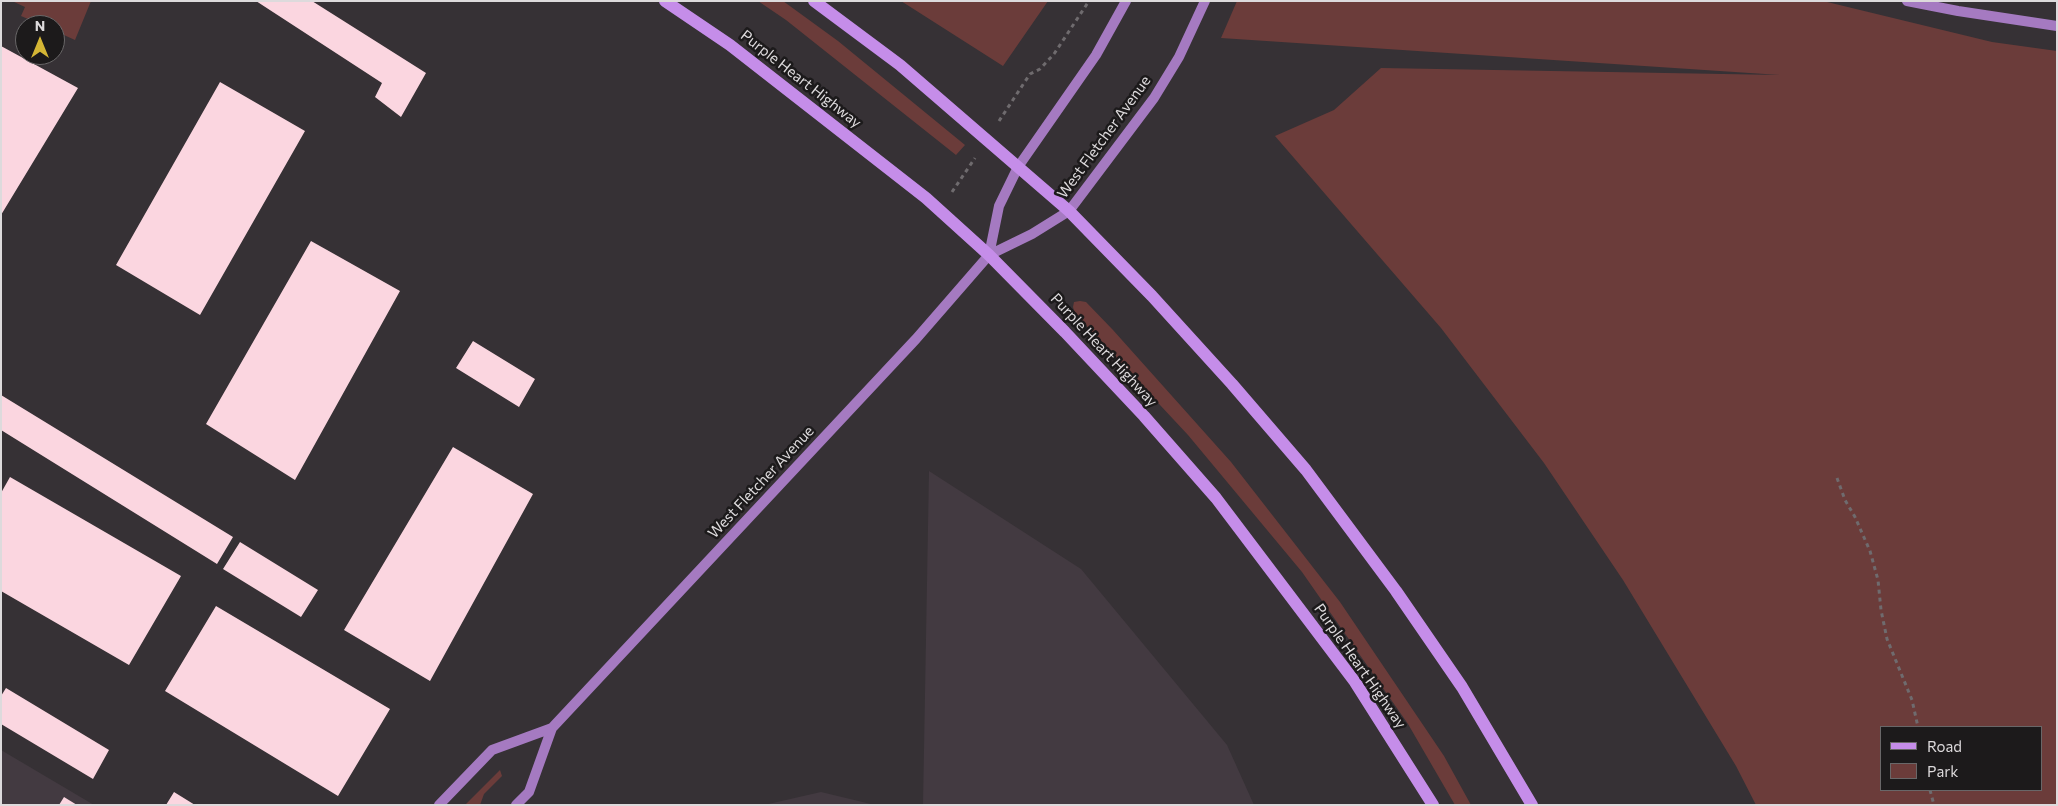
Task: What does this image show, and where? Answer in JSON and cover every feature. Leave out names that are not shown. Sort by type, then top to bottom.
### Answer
[{"type":"main road","name":"Purple Heart Highway","points":[[665,1],[730,45],[926,198],[939,212],[989,255],[1111,381],[1216,498],[1355,682],[1433,805]]},
{"type":"main road","points":[[814,1],[900,65],[1069,211],[1152,296],[1232,384],[1306,470],[1396,591],[1462,687],[1532,805]]},
{"type":"main road","name":"West Fletcher Avenue","points":[[989,255],[999,206],[1018,167],[1096,55],[1126,1]]},
{"type":"main road","name":"West Fletcher Avenue","points":[[516,805],[529,792],[552,728],[916,339],[989,255],[1032,234],[1069,211],[1154,98],[1179,57],[1205,1]]},
{"type":"main road","points":[[1907,1],[2057,26]]},
{"type":"main road","name":"West Fletcher Avenue","points":[[439,805],[492,750],[552,728]]},
{"type":"path","points":[[939,212],[1030,74],[1040,69],[1054,54],[1089,1]]},
{"type":"path","points":[[1837,478],[1845,500],[1855,516],[1870,551],[1878,580],[1881,610],[1887,639],[1912,700],[1918,726]]},
{"type":"path","points":[[1930,791],[1934,805]]},
{"type":"shaded area","points":[[929,471],[1081,569],[1227,745],[1254,805],[923,805]]},
{"type":"shaded area","points":[[1,750],[94,805],[1,805]]},
{"type":"shaded area","points":[[821,792],[875,805],[764,805]]},
{"type":"green space","points":[[12,1],[91,1],[75,40],[65,36],[65,15],[21,15],[25,7]]},
{"type":"green space","points":[[758,1],[783,1],[838,41],[965,145],[956,155],[786,20]]},
{"type":"green space","points":[[901,1],[1048,1],[1003,66]]},
{"type":"green space","points":[[1237,1],[1823,1],[1992,42],[2057,51],[2057,805],[1756,805],[1736,766],[1623,580],[1544,463],[1441,328],[1275,136],[1334,110],[1381,68],[1780,75],[1221,38]]},
{"type":"green space","points":[[1074,302],[1086,302],[1113,330],[1231,462],[1340,602],[1444,756],[1471,805],[1455,805],[1408,724],[1302,572],[1188,435],[1075,314]]},
{"type":"green space","points":[[500,770],[502,776],[484,794],[480,805],[465,805]]},
{"type":"building","points":[[256,1],[312,1],[426,73],[401,117],[375,97],[382,83]]},
{"type":"building","points":[[1,46],[15,54],[15,65],[36,65],[78,88],[1,215]]},
{"type":"building","points":[[220,82],[305,131],[200,315],[116,265]]},
{"type":"building","points":[[311,241],[400,291],[295,480],[206,424]]},
{"type":"building","points":[[473,341],[535,379],[519,407],[456,368]]},
{"type":"building","points":[[1,395],[233,537],[217,564],[1,430]]},
{"type":"building","points":[[453,447],[533,494],[430,681],[344,630]]},
{"type":"building","points":[[10,477],[181,576],[129,665],[1,591],[1,493]]},
{"type":"building","points":[[240,542],[318,590],[301,617],[223,569]]},
{"type":"building","points":[[216,606],[390,709],[338,796],[165,691]]},
{"type":"building","points":[[6,688],[109,750],[93,779],[1,724],[1,696]]},
{"type":"building","points":[[174,792],[195,805],[166,805]]},
{"type":"building","points":[[64,797],[77,805],[59,805]]}]
